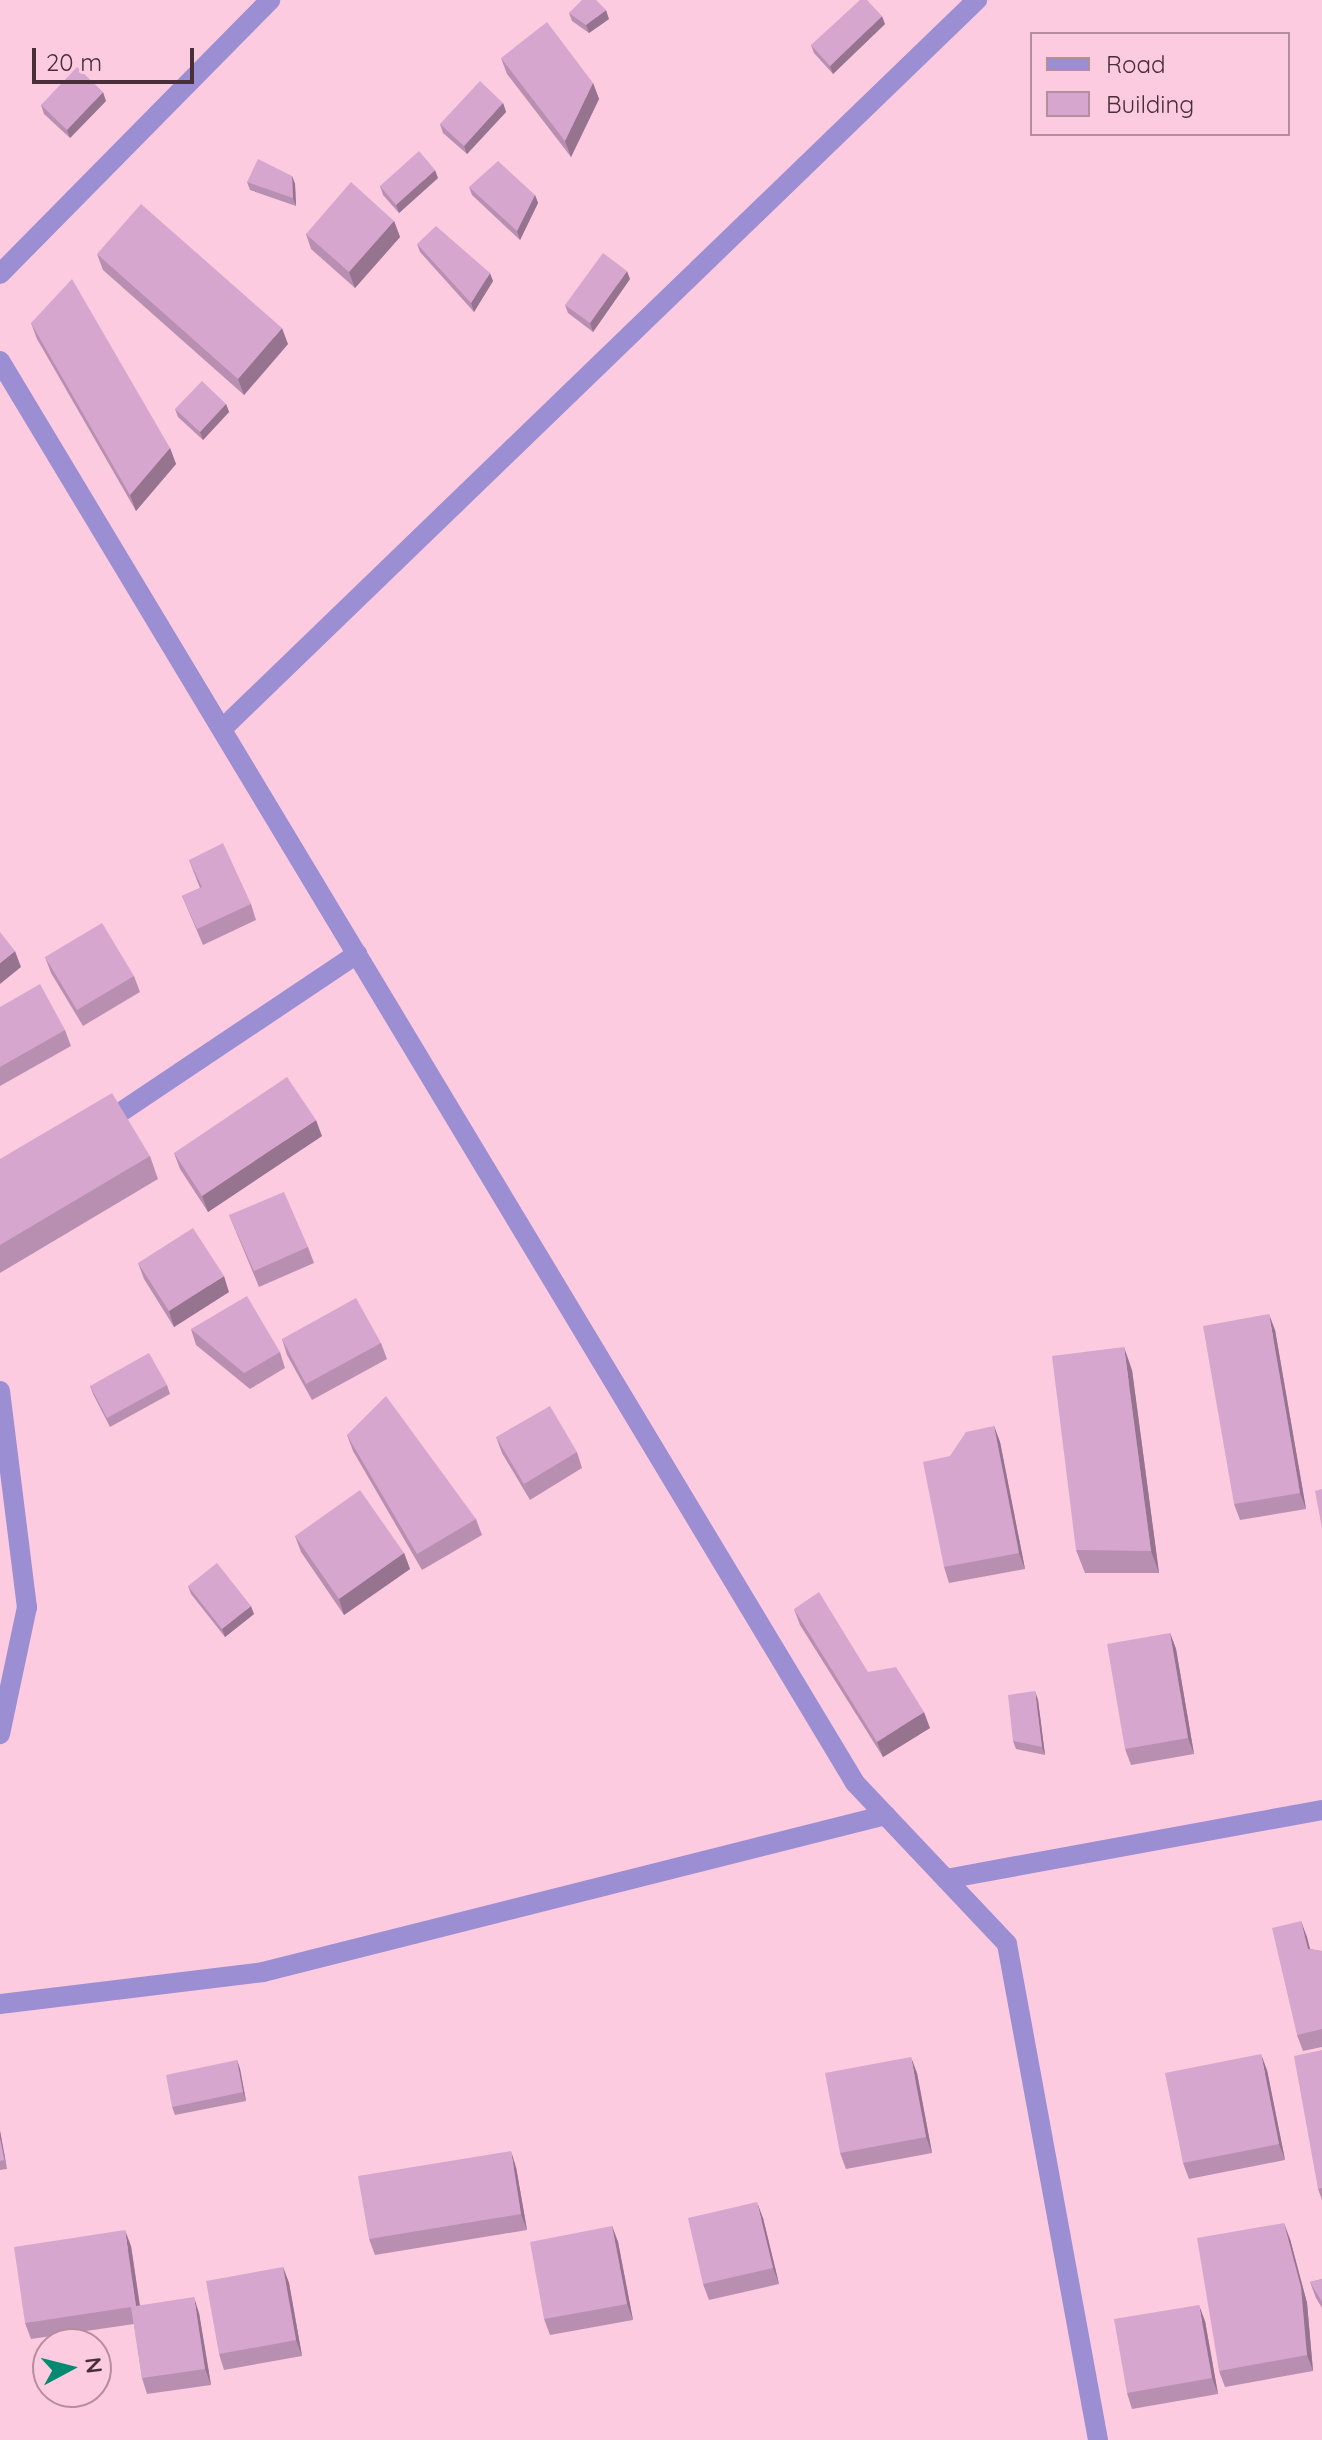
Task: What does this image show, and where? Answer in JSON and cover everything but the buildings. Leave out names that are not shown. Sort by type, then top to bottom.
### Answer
[{"type":"street","points":[[0,274],[270,0]]},
{"type":"street","points":[[222,729],[977,0]]},
{"type":"street","points":[[0,361],[855,1783],[1007,1944],[1098,2440]]},
{"type":"street","points":[[79,1140],[357,954]]},
{"type":"street","points":[[0,1391],[27,1607],[0,1734]]},
{"type":"street","points":[[946,1879],[1322,1810]]},
{"type":"street","points":[[0,2004],[263,1972],[886,1815]]}]
